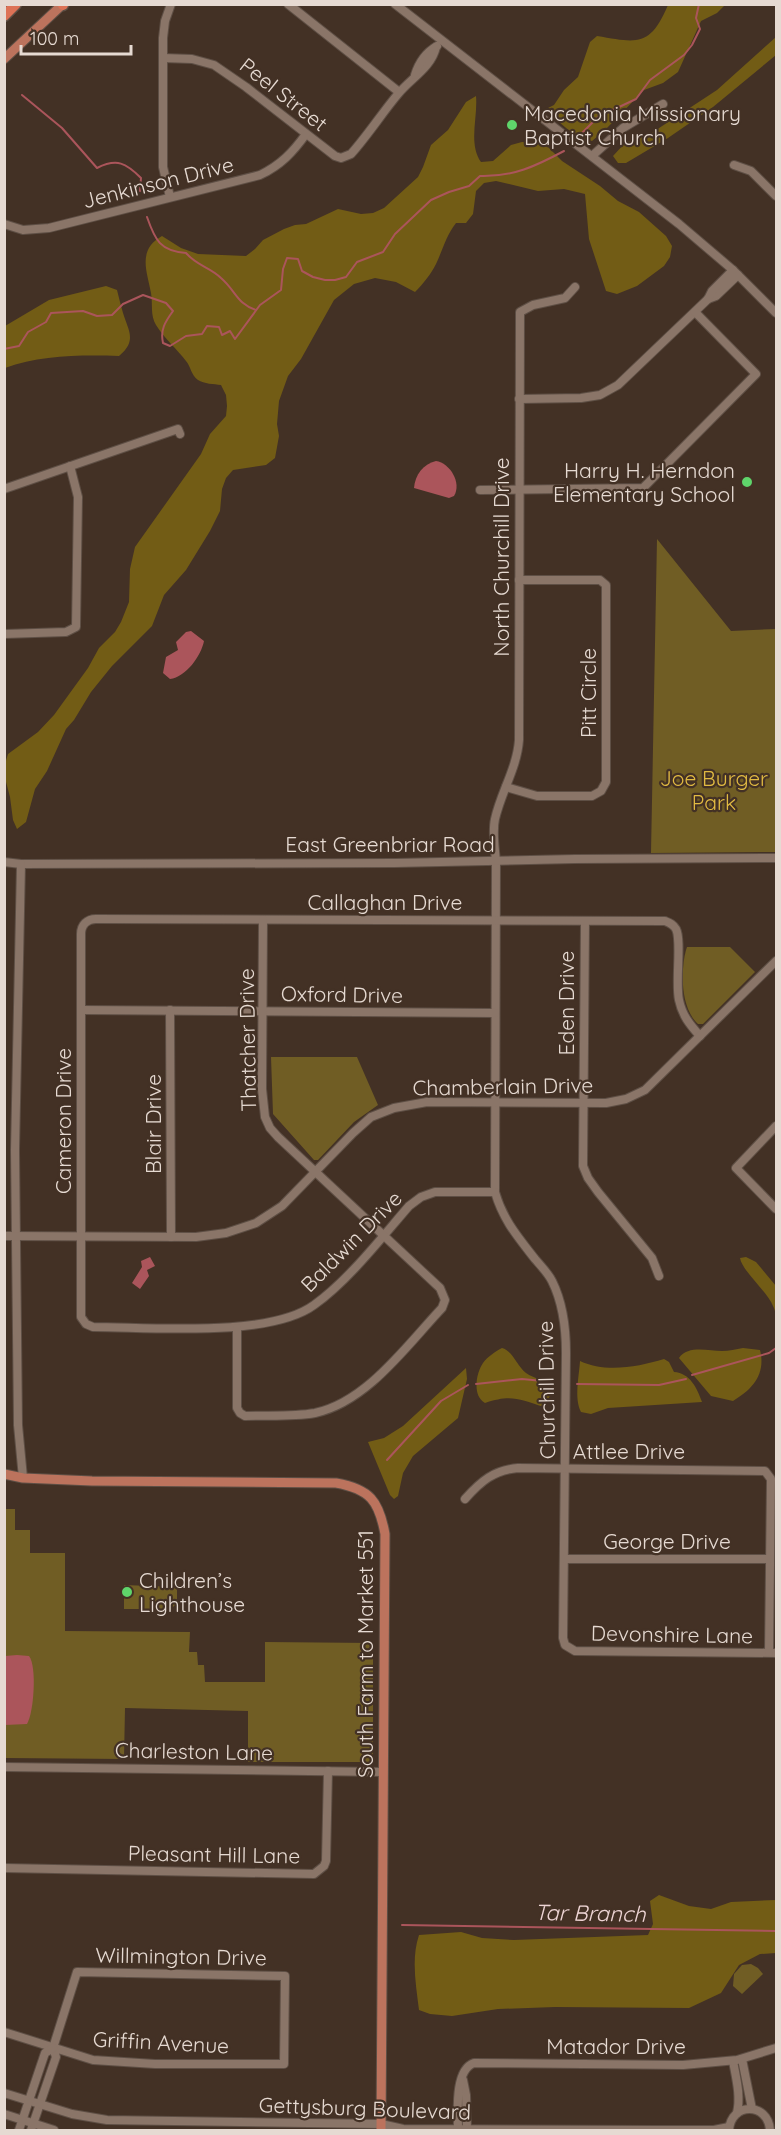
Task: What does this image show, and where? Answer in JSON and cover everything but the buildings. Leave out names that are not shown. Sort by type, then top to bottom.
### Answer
[{"type":"highway","points":[[4,16],[16,4]]},
{"type":"main road","points":[[4,59],[63,4]]},
{"type":"main road","name":"South Farm to Market 551","points":[[4,1474],[23,1478],[92,1481],[308,1481],[352,1486],[366,1492],[382,1515],[384,1534],[381,2127]]},
{"type":"street","points":[[170,197],[163,167],[163,58],[165,21],[171,4]]},
{"type":"street","points":[[288,4],[399,92],[415,75],[424,70],[439,44]]},
{"type":"street","points":[[395,4],[439,44],[592,156],[679,224],[736,273],[777,313]]},
{"type":"street","name":"Peel Street","points":[[163,58],[192,59],[214,65],[335,156],[345,158],[356,149],[399,92]]},
{"type":"street","points":[[592,156],[623,128],[663,104]]},
{"type":"street","name":"Jenkinson Drive","points":[[4,224],[23,230],[49,228],[260,175],[282,163],[306,134]]},
{"type":"street","points":[[734,165],[751,171],[775,193]]},
{"type":"street","points":[[519,399],[581,398],[600,395],[618,385],[708,299],[712,291],[736,273]]},
{"type":"street","name":"North Churchill Drive","points":[[496,862],[494,826],[518,753],[519,740],[520,312],[527,307],[565,298],[575,287]]},
{"type":"street","points":[[480,490],[630,490],[643,488],[652,481],[756,374],[695,312]]},
{"type":"street","points":[[4,489],[178,429],[180,434]]},
{"type":"street","points":[[4,634],[71,632],[76,627],[78,497],[70,466]]},
{"type":"street","name":"Pitt Circle","points":[[506,787],[537,796],[586,796],[597,794],[606,782],[606,585],[600,580],[519,580]]},
{"type":"street","name":"East Greenbriar Road","points":[[4,862],[21,864],[496,862],[575,859],[777,858]]},
{"type":"street","name":"Churchill Drive","points":[[496,862],[495,1192],[500,1210],[510,1226],[551,1279],[560,1300],[566,1334],[563,1638],[568,1648]]},
{"type":"street","points":[[21,864],[15,1138],[18,1425],[23,1478]]},
{"type":"street","name":"Callaghan Drive","points":[[92,919],[665,921],[675,928],[677,936],[678,997],[682,1013],[700,1036]]},
{"type":"street","name":"Cameron Drive","points":[[89,1326],[81,1317],[81,930],[85,923],[92,919]]},
{"type":"street","name":"Thatcher Drive","points":[[237,1328],[237,1408],[240,1413],[245,1416],[291,1416],[316,1413],[340,1404],[374,1380],[442,1308],[446,1300],[443,1291],[384,1234],[315,1173],[270,1128],[265,1117],[262,1089],[263,920]]},
{"type":"street","name":"Eden Drive","points":[[585,921],[583,1166],[588,1178],[652,1258],[659,1276]]},
{"type":"street","name":"Chamberlain Drive","points":[[4,1236],[196,1237],[226,1233],[256,1223],[282,1206],[371,1117],[394,1108],[427,1102],[606,1103],[626,1099],[645,1090],[777,961]]},
{"type":"street","name":"Oxford Drive","points":[[81,1010],[495,1013]]},
{"type":"street","name":"Blair Drive","points":[[170,1011],[171,1237]]},
{"type":"street","points":[[777,1126],[736,1167],[777,1209]]},
{"type":"street","name":"Baldwin Drive","points":[[89,1326],[237,1328],[289,1317],[312,1307],[332,1291],[409,1206],[421,1197],[435,1192],[495,1192]]},
{"type":"street","name":"Attlee Drive","points":[[465,1499],[484,1480],[500,1470],[518,1468],[761,1470],[768,1473],[771,1479],[770,1559]]},
{"type":"street","name":"George Drive","points":[[564,1558],[770,1559]]},
{"type":"street","points":[[770,1559],[773,1652]]},
{"type":"street","name":"Devonshire Lane","points":[[568,1648],[575,1651],[773,1652]]},
{"type":"street","name":"Charleston Lane","points":[[4,1767],[383,1772]]},
{"type":"street","name":"Pleasant Hill Lane","points":[[4,1868],[314,1874],[324,1866],[326,1861],[328,1771]]},
{"type":"street","name":"Willmington Drive","points":[[53,2048],[77,1972],[285,1976],[284,2064]]},
{"type":"street","name":"Griffin Avenue","points":[[4,2032],[93,2060],[284,2064]]},
{"type":"street","points":[[19,2130],[45,2054],[53,2048],[56,2057],[32,2127]]},
{"type":"street","name":"Matador Drive","points":[[462,2130],[466,2095],[464,2070],[474,2063],[683,2065],[737,2060],[777,2048]]},
{"type":"street","points":[[737,2060],[752,2109]]},
{"type":"street","points":[[729,2129],[739,2104],[737,2060]]},
{"type":"street","name":"Gettysburg Boulevard","points":[[4,2092],[94,2119],[134,2122],[462,2130],[729,2129]]},
{"type":"street","points":[[737,2113],[752,2109],[760,2112],[766,2118],[770,2130],[777,2128]]},
{"type":"street","points":[[4,2114],[22,2120],[32,2127],[54,2130]]},
{"type":"street","points":[[766,2118],[775,2116]]},
{"type":"green space","name":"Joe Burger Park","points":[[657,539],[731,631],[776,629],[776,852],[651,853]]},
{"type":"green space","points":[[687,947],[730,947],[755,972],[703,1024],[698,1024],[688,1009],[683,990],[683,969]]},
{"type":"green space","points":[[271,1057],[357,1057],[378,1105],[354,1122],[318,1160],[314,1160],[273,1114]]},
{"type":"green space","points":[[5,1509],[15,1509],[15,1530],[30,1530],[30,1553],[65,1553],[65,1631],[190,1632],[189,1652],[197,1652],[198,1665],[204,1665],[205,1682],[265,1682],[265,1642],[373,1643],[373,1762],[248,1762],[248,1711],[125,1708],[124,1759],[5,1758]]},
{"type":"green space","points":[[124,1585],[177,1587],[177,1604],[170,1609],[124,1609]]},
{"type":"green space","points":[[751,1964],[763,1974],[742,1994],[733,1986],[734,1974],[742,1965]]},
{"type":"shaded area","points":[[668,5],[725,5],[717,13],[701,21],[678,72],[663,83],[644,90],[592,141],[573,133],[546,109],[554,105],[564,90],[578,77],[590,42],[597,36],[623,40],[641,39],[655,29]]},
{"type":"shaded area","points":[[776,37],[776,55],[713,107],[626,163],[618,163],[613,156],[625,143],[650,134],[717,90]]},
{"type":"shaded area","points":[[476,96],[474,139],[481,162],[493,161],[511,145],[522,142],[545,144],[562,161],[618,201],[639,212],[666,236],[672,246],[670,257],[664,266],[637,286],[617,294],[606,291],[589,239],[585,194],[564,189],[538,191],[496,181],[484,183],[476,191],[473,214],[466,223],[456,223],[434,268],[415,292],[396,282],[375,278],[354,284],[334,300],[301,359],[288,376],[279,401],[277,424],[279,436],[275,458],[266,465],[233,470],[226,478],[222,489],[220,511],[210,531],[186,570],[164,595],[152,626],[112,666],[66,729],[47,771],[35,789],[26,822],[17,829],[13,820],[5,778],[8,754],[38,732],[54,715],[88,668],[99,648],[115,632],[129,602],[130,569],[135,547],[201,454],[210,434],[226,416],[226,395],[221,385],[198,380],[154,321],[146,269],[146,254],[149,248],[162,236],[181,248],[198,254],[246,256],[263,240],[284,229],[306,224],[338,209],[361,214],[373,213],[384,208],[418,177],[431,145],[448,130],[466,102]]},
{"type":"shaded area","points":[[106,286],[117,290],[130,336],[128,346],[119,356],[46,358],[5,368],[5,326],[49,300]]},
{"type":"shaded area","points":[[436,461],[446,465],[453,474],[457,485],[454,496],[449,498],[414,488],[420,471]]},
{"type":"shaded area","points":[[191,631],[204,641],[200,653],[187,670],[170,679],[163,673],[166,657],[178,650],[176,642],[186,632]]},
{"type":"shaded area","points":[[150,1257],[155,1266],[147,1270],[149,1276],[140,1289],[132,1283],[142,1267],[141,1261]]},
{"type":"shaded area","points":[[746,1257],[756,1262],[776,1286],[776,1315],[770,1300],[740,1258]]},
{"type":"shaded area","points":[[502,1348],[509,1352],[526,1373],[552,1386],[552,1392],[544,1407],[509,1398],[485,1403],[481,1400],[476,1384],[481,1367],[489,1356]]},
{"type":"shaded area","points":[[743,1348],[760,1350],[761,1366],[752,1386],[733,1401],[711,1396],[679,1358],[693,1350],[725,1351]]},
{"type":"shaded area","points":[[664,1359],[669,1362],[674,1372],[689,1378],[702,1402],[608,1408],[591,1414],[581,1412],[577,1394],[580,1361],[600,1367],[622,1368]]},
{"type":"shaded area","points":[[466,1368],[467,1379],[458,1418],[413,1456],[403,1473],[398,1496],[394,1499],[390,1495],[368,1442],[384,1438],[403,1426]]},
{"type":"shaded area","points":[[5,1656],[29,1656],[31,1661],[34,1689],[31,1710],[27,1724],[5,1725]]},
{"type":"shaded area","points":[[659,1895],[689,1906],[711,1909],[731,1902],[776,1900],[776,1953],[760,1954],[739,1965],[721,1993],[689,2008],[555,2007],[498,2009],[452,2016],[430,2014],[419,2010],[415,1963],[419,1935],[461,1932],[482,1938],[514,1940],[648,1935],[653,1924],[650,1901]]},
{"type":"waterway","points":[[582,133],[598,117],[636,99],[650,80],[684,55],[700,29],[696,18],[699,4]]},
{"type":"waterway","points":[[22,95],[62,128],[97,168],[116,163],[131,169],[141,178],[140,191]]},
{"type":"waterway","points":[[4,349],[19,346],[28,332],[46,322],[51,313],[83,311],[97,316],[112,315],[123,304],[143,295],[166,303],[173,311],[164,326],[163,343],[170,346],[186,336],[202,334],[207,326],[219,327],[222,335],[230,331],[235,339],[260,305],[281,290],[283,269],[287,258],[298,259],[302,271],[313,277],[325,280],[346,277],[357,262],[383,252],[395,234],[431,200],[469,186],[480,176],[514,172],[564,151]]},
{"type":"waterway","points":[[147,217],[156,238],[164,247],[186,253],[217,274],[241,301],[256,310]]},
{"type":"waterway","points":[[692,1375],[769,1353],[776,1348]]},
{"type":"waterway","points":[[476,1384],[522,1379],[553,1382]]},
{"type":"waterway","points":[[577,1384],[659,1385],[686,1379]]},
{"type":"waterway","points":[[387,1460],[441,1401],[468,1385]]},
{"type":"waterway","name":"Tar Branch","points":[[402,1925],[776,1931]]},
{"type":"place","name":"Macedonia Missionary Baptist Church","points":[[512,125]]},
{"type":"place","name":"Harry H. Herndon Elementary School","points":[[747,482]]},
{"type":"place","name":"Children’s Lighthouse","points":[[127,1592]]}]
